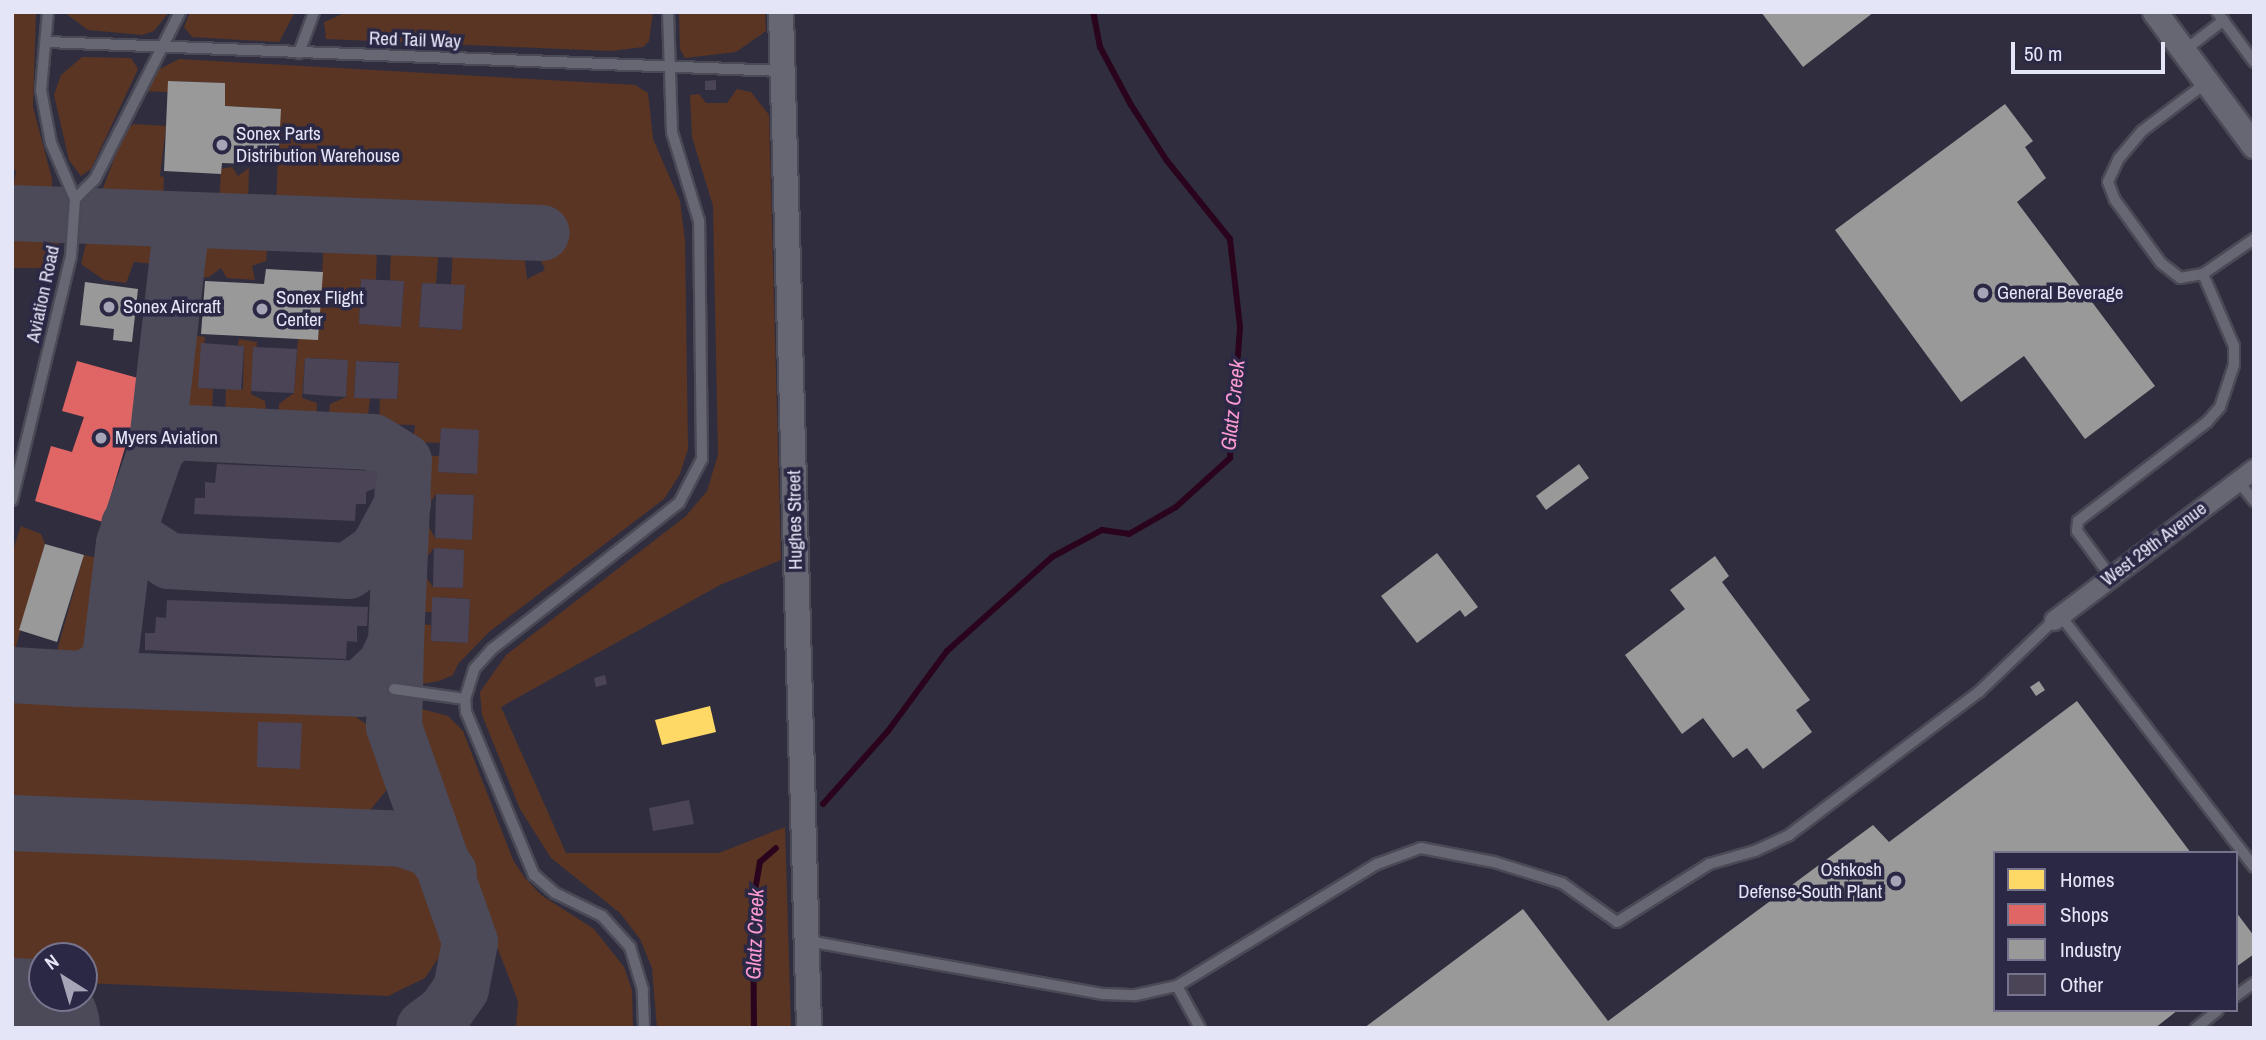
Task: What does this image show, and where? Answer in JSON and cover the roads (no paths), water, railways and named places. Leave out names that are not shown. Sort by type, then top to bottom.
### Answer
[{"type":"street","name":"Hughes Street","points":[[782,12],[809,1028]]},
{"type":"street","points":[[2155,12],[2254,146]]},
{"type":"street","name":"West 29th Avenue","points":[[2057,617],[2246,475]]},
{"type":"lane","name":"Aviation Road","points":[[13,493],[71,256],[75,199],[64,181],[44,113],[48,12]]},
{"type":"lane","points":[[75,199],[95,179],[159,47],[180,12]]},
{"type":"lane","points":[[299,53],[314,12]]},
{"type":"lane","points":[[644,1028],[639,966],[630,947],[602,916],[555,893],[534,875],[466,712],[465,699],[474,669],[492,649],[679,503],[695,481],[702,459],[699,221],[672,132],[667,67],[668,12]]},
{"type":"lane","points":[[2184,50],[2220,16],[2254,62]]},
{"type":"lane","name":"Red Tail Way","points":[[47,41],[783,71]]},
{"type":"lane","points":[[2207,83],[2142,131],[2119,158],[2108,182],[2115,200],[2161,263],[2180,278],[2203,274],[2254,239]]},
{"type":"lane","points":[[2111,576],[2077,531],[2078,521],[2207,422],[2220,407],[2231,374],[2234,346],[2203,274]]},
{"type":"lane","points":[[2246,475],[2254,501]]},
{"type":"lane","points":[[807,941],[1102,994],[1136,995],[1177,986],[1377,864],[1421,848],[1494,862],[1562,883],[1617,922],[1709,864],[1755,851],[1789,835],[1979,692],[2057,617],[2254,867]]},
{"type":"lane","points":[[394,689],[465,699]]},
{"type":"lane","points":[[2238,995],[2254,983]]},
{"type":"lane","points":[[1177,986],[1200,1028]]},
{"type":"lane","points":[[2196,1028],[2216,1012]]},
{"type":"waterway","name":"Glatz Creek","points":[[823,804],[888,731],[947,651],[1052,557],[1102,530],[1129,534],[1176,507],[1230,458],[1240,327],[1230,239],[1167,161],[1131,105],[1100,47],[1093,12]]},
{"type":"waterway","name":"Glatz Creek","points":[[754,1028],[753,902],[760,862],[776,848]]},
{"type":"place","name":"Sonex Parts Distribution Warehouse","points":[[222,145]]},
{"type":"place","name":"General Beverage","points":[[1983,293]]},
{"type":"place","name":"Sonex Aircraft","points":[[109,307]]},
{"type":"place","name":"Sonex Flight Center","points":[[262,309]]},
{"type":"place","name":"Myers Aviation","points":[[101,438]]},
{"type":"place","name":"Oshkosh Defense-South Plant","points":[[1896,881]]}]
